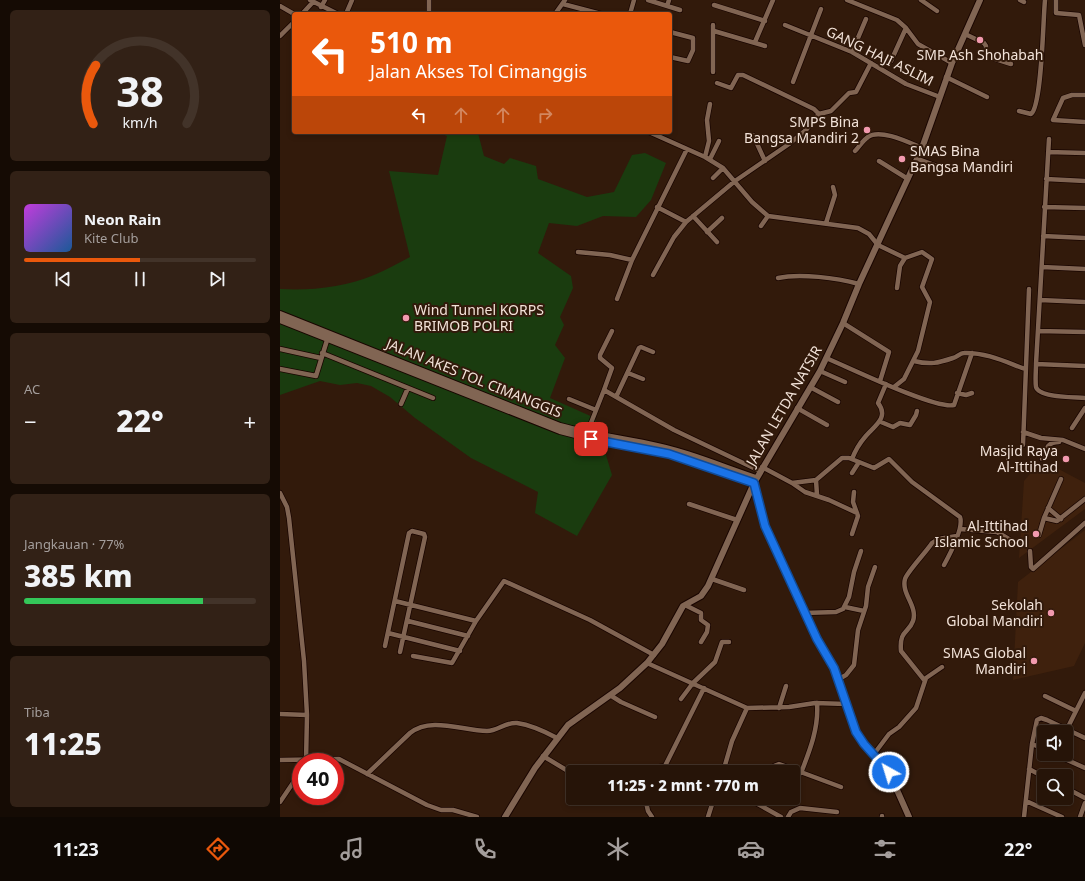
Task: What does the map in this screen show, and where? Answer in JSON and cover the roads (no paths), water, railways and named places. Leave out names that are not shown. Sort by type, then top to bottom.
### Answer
[{"type":"main road","name":"JALAN LETDA NATSIR","points":[[908,817],[902,806],[894,781],[860,738],[846,704],[839,679],[804,613],[765,526],[755,480],[820,371],[843,323],[859,284],[918,158],[946,77],[980,0]]},
{"type":"main road","name":"JALAN AKES TOL CIMANGGIS","points":[[280,314],[329,336],[560,426],[587,433],[668,449],[755,480]]},
{"type":"main road","points":[[280,320],[329,336],[560,431],[591,439],[669,454],[755,480],[712,579],[701,596],[685,605],[654,655],[629,681],[572,721],[543,756],[524,784],[505,817]]},
{"type":"street","points":[[321,7],[325,0]]},
{"type":"street","points":[[347,12],[352,0]]},
{"type":"street","points":[[429,0],[429,12]]},
{"type":"street","points":[[631,12],[634,0]]},
{"type":"street","points":[[648,0],[680,10]]},
{"type":"street","points":[[667,6],[669,0]]},
{"type":"street","points":[[755,42],[773,0]]},
{"type":"street","points":[[847,0],[891,17],[906,28],[922,47],[952,62]]},
{"type":"street","points":[[921,0],[937,12]]},
{"type":"street","points":[[1019,111],[1031,114],[1036,108],[1041,75],[1046,0]]},
{"type":"street","points":[[1056,0],[1056,13],[1085,15]]},
{"type":"street","points":[[304,12],[312,1],[333,12]]},
{"type":"street","points":[[556,12],[564,2],[596,12]]},
{"type":"street","points":[[714,5],[764,21]]},
{"type":"street","points":[[280,6],[292,13]]},
{"type":"street","points":[[793,82],[821,8]]},
{"type":"street","points":[[1079,15],[1085,44]]},
{"type":"street","points":[[852,52],[866,19]]},
{"type":"street","points":[[280,36],[292,24]]},
{"type":"street","name":"GANG HAJI ASLIM","points":[[785,24],[852,52],[906,84],[940,97]]},
{"type":"street","points":[[713,25],[713,72]]},
{"type":"street","points":[[891,61],[906,28]]},
{"type":"street","points":[[714,31],[765,46]]},
{"type":"street","points":[[672,33],[692,38],[693,50],[688,61],[672,57]]},
{"type":"street","points":[[965,34],[984,43],[986,46],[986,56],[1011,64]]},
{"type":"street","points":[[653,275],[674,238],[686,222],[735,181],[806,130],[819,114],[831,111],[849,93],[856,92],[871,63]]},
{"type":"street","points":[[717,83],[731,88],[738,75],[743,75],[814,109],[819,114]]},
{"type":"street","points":[[946,77],[987,97]]},
{"type":"street","points":[[1085,95],[1072,95],[1063,98],[1053,120],[1085,122]]},
{"type":"street","points":[[705,157],[709,141],[707,120],[710,104]]},
{"type":"street","points":[[855,151],[868,137],[874,134],[882,133],[922,148]]},
{"type":"street","points":[[653,134],[710,159],[723,168],[752,202],[768,216],[826,223],[865,231],[878,245],[905,258]]},
{"type":"street","points":[[753,135],[765,160]]},
{"type":"street","points":[[1049,139],[1044,207],[1036,387],[1039,392],[1046,395],[1085,398]]},
{"type":"street","points":[[710,159],[719,141]]},
{"type":"street","points":[[617,299],[632,260],[687,149]]},
{"type":"street","points":[[1048,152],[1085,153]]},
{"type":"street","points":[[918,158],[951,171]]},
{"type":"street","points":[[879,161],[908,179]]},
{"type":"street","points":[[713,178],[723,168]]},
{"type":"street","points":[[1046,179],[1085,181]]},
{"type":"street","points":[[826,223],[835,195],[833,187]]},
{"type":"street","points":[[657,207],[686,222]]},
{"type":"street","points":[[1044,207],[1085,208]]},
{"type":"street","points":[[693,216],[717,242]]},
{"type":"street","points":[[761,226],[768,216]]},
{"type":"street","points":[[707,232],[722,218]]},
{"type":"street","points":[[1043,236],[1085,238]]},
{"type":"street","points":[[578,252],[610,255],[632,260]]},
{"type":"street","points":[[894,387],[904,379],[918,351],[930,302],[922,287],[932,259],[922,252],[905,258],[900,266],[897,288]]},
{"type":"street","points":[[1042,267],[1085,269]]},
{"type":"street","points":[[778,278],[790,276],[837,280],[859,284]]},
{"type":"street","points":[[1023,445],[1029,289]]},
{"type":"street","points":[[1040,300],[1085,302]]},
{"type":"street","points":[[843,323],[889,352],[880,381]]},
{"type":"street","points":[[587,433],[612,368],[600,358],[600,355],[612,331]]},
{"type":"street","points":[[1038,331],[1085,332]]},
{"type":"street","points":[[280,370],[314,377],[317,374],[329,336]]},
{"type":"street","points":[[616,397],[641,347],[653,352]]},
{"type":"street","points":[[280,349],[322,356],[434,398]]},
{"type":"street","points":[[914,361],[932,364],[956,357],[962,353],[972,353],[987,356],[1025,369]]},
{"type":"street","points":[[826,358],[886,384],[949,406],[954,405],[972,353]]},
{"type":"street","points":[[1036,364],[1085,366]]},
{"type":"street","points":[[820,371],[845,382]]},
{"type":"street","points":[[628,373],[642,379]]},
{"type":"street","points":[[852,459],[865,436],[881,422],[883,416],[881,407],[878,404],[886,384]]},
{"type":"street","points":[[810,387],[838,402]]},
{"type":"street","points":[[401,404],[408,388]]},
{"type":"street","points":[[604,390],[674,430],[792,483],[806,492],[817,495],[857,512]]},
{"type":"street","points":[[957,393],[970,395],[972,393]]},
{"type":"street","points":[[569,399],[596,410]]},
{"type":"street","points":[[797,408],[827,425]]},
{"type":"street","points":[[1072,428],[1085,408]]},
{"type":"street","points":[[881,422],[893,427],[900,424],[910,425],[916,415],[917,410]]},
{"type":"street","points":[[1023,432],[1041,438],[1063,440],[1085,450]]},
{"type":"street","points":[[1042,460],[1046,447],[1055,442],[1060,442],[1085,450]]},
{"type":"street","points":[[792,483],[816,480],[842,458],[852,459],[874,468],[887,459],[892,460],[912,482],[960,517],[962,522],[960,529],[944,566]]},
{"type":"street","points":[[852,473],[859,462]]},
{"type":"street","points":[[1039,535],[1044,518],[1061,479]]},
{"type":"street","points":[[816,480],[817,495]]},
{"type":"street","points":[[852,534],[857,521],[857,512],[853,502],[854,492]]},
{"type":"street","points":[[280,494],[287,507],[289,518],[304,661],[307,715],[306,753]]},
{"type":"street","points":[[1044,518],[1055,521],[1061,519],[1085,499]]},
{"type":"street","points":[[689,504],[737,520]]},
{"type":"street","points":[[1048,508],[1061,519]]},
{"type":"street","points":[[1030,551],[1031,567],[1033,569],[1085,523]]},
{"type":"street","points":[[960,529],[997,532],[1019,545]]},
{"type":"street","points":[[385,646],[408,533],[412,531],[424,534],[425,537],[408,621],[400,652]]},
{"type":"street","points":[[925,681],[901,651],[902,636],[913,621],[913,610],[904,588],[905,579],[932,542],[938,539],[957,536]]},
{"type":"street","points":[[845,607],[861,551]]},
{"type":"street","points":[[839,679],[846,675],[854,665],[857,633],[875,567]]},
{"type":"street","points":[[712,579],[744,590]]},
{"type":"street","points":[[413,656],[450,664],[501,582],[507,581],[590,620],[654,655]]},
{"type":"street","points":[[395,601],[476,621]]},
{"type":"street","points":[[685,605],[701,613],[701,620],[708,625],[707,632],[701,642]]},
{"type":"street","points":[[804,613],[836,612],[845,607],[864,611]]},
{"type":"street","points":[[408,621],[468,636]]},
{"type":"street","points":[[388,633],[460,650]]},
{"type":"street","points":[[681,699],[693,683],[715,662],[722,642],[729,642]]},
{"type":"street","points":[[647,663],[747,708],[779,708],[817,703],[846,704]]},
{"type":"street","points":[[874,754],[889,734],[899,727],[916,708],[925,681],[930,674],[942,666]]},
{"type":"street","points":[[779,708],[786,686]]},
{"type":"street","points":[[666,765],[704,688]]},
{"type":"street","points":[[1069,725],[1085,693]]},
{"type":"street","points":[[610,695],[621,702],[655,717]]},
{"type":"street","points":[[1045,696],[1076,711]]},
{"type":"street","points":[[817,703],[817,719],[813,741],[801,773],[841,787]]},
{"type":"street","points":[[724,765],[732,741],[747,708]]},
{"type":"street","points":[[280,714],[307,715]]},
{"type":"street","points":[[1024,817],[1035,723],[1038,719],[1047,720],[1058,725]]},
{"type":"street","points":[[367,774],[410,733],[417,728],[428,724],[488,731],[506,723],[517,723],[534,728],[557,738]]},
{"type":"street","points":[[1073,732],[1085,738]]},
{"type":"street","points":[[1032,744],[1037,746]]},
{"type":"street","points":[[543,756],[566,770]]},
{"type":"street","points":[[280,760],[292,760]]},
{"type":"street","points":[[1070,761],[1085,768]]},
{"type":"street","points":[[344,762],[427,805],[445,811],[453,810],[477,817]]},
{"type":"street","points":[[1029,769],[1037,773]]},
{"type":"street","points":[[280,802],[292,785]]},
{"type":"street","points":[[1073,792],[1085,798]]},
{"type":"street","points":[[1026,801],[1062,817]]},
{"type":"street","points":[[1080,817],[1085,803]]},
{"type":"street","points":[[647,805],[652,817]]},
{"type":"street","points":[[708,817],[712,805]]},
{"type":"street","points":[[759,805],[781,817]]},
{"type":"street","points":[[788,817],[791,812],[800,808],[837,812]]},
{"type":"street","points":[[443,817],[445,811]]},
{"type":"place","name":"SMP Ash Shohabah","points":[[980,40]]},
{"type":"place","name":"SMPS Bina Bangsa Mandiri 2","points":[[867,130]]},
{"type":"place","name":"SMAS Bina Bangsa Mandiri","points":[[902,159]]},
{"type":"place","name":"Wind Tunnel KORPS BRIMOB POLRI","points":[[406,318]]},
{"type":"place","name":"Masjid Raya Al-Ittihad","points":[[1066,459]]},
{"type":"place","name":"Al-Ittihad Islamic School","points":[[1036,534]]},
{"type":"place","name":"Sekolah Global Mandiri","points":[[1051,613]]},
{"type":"place","name":"SMAS Global Mandiri","points":[[1034,661]]}]
